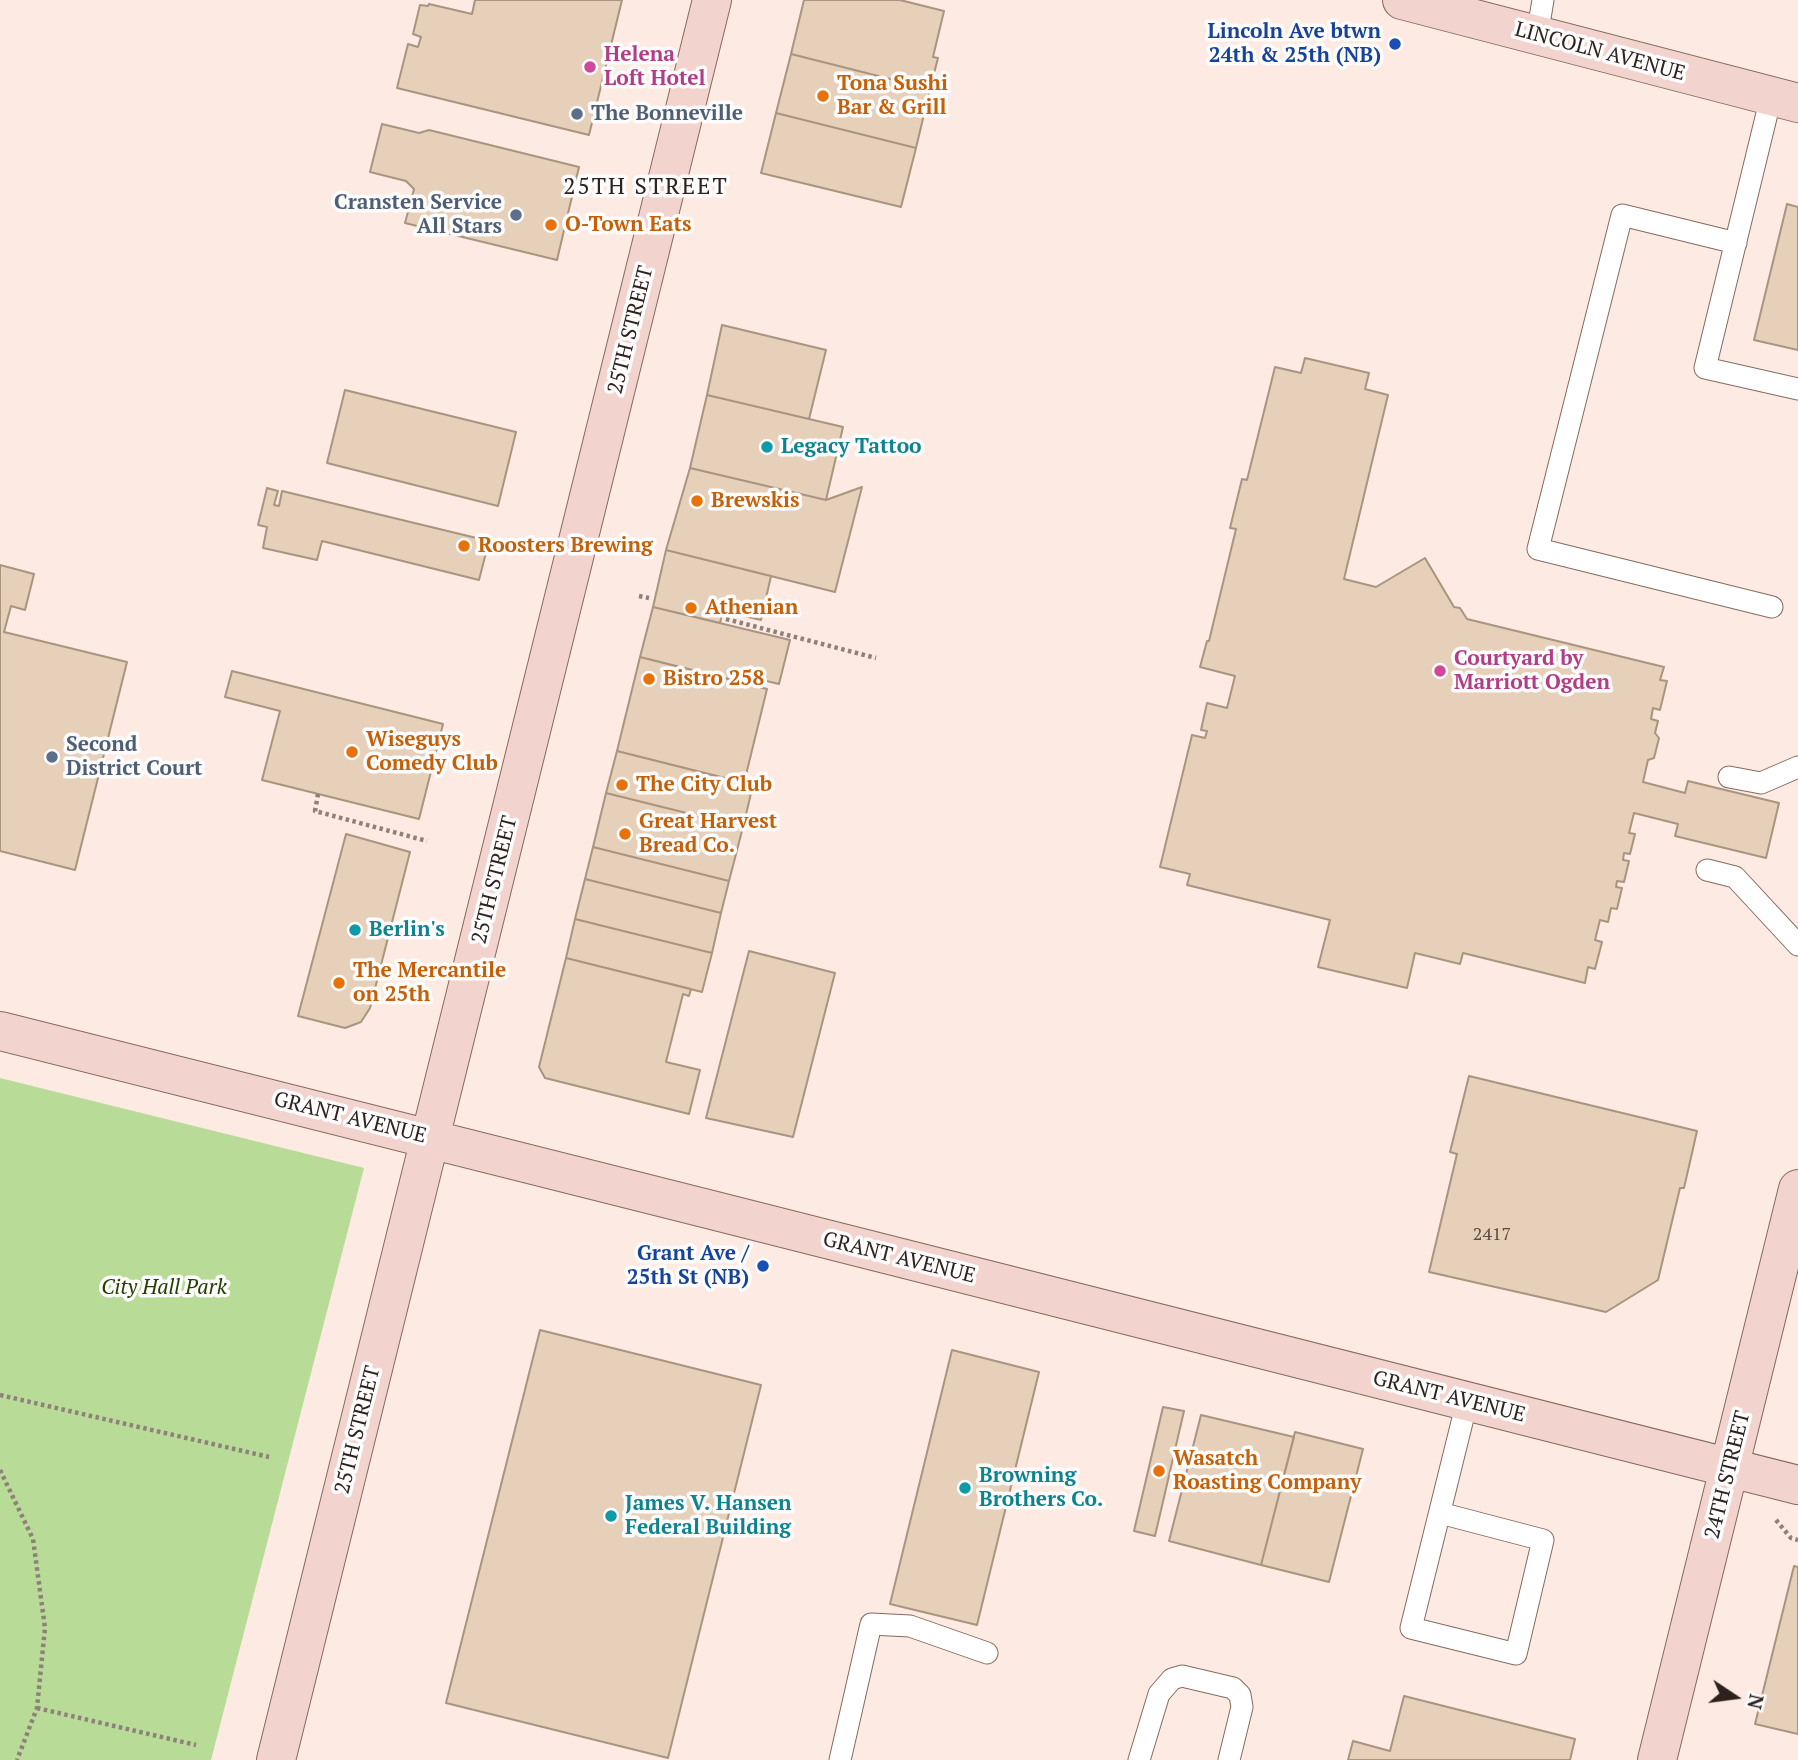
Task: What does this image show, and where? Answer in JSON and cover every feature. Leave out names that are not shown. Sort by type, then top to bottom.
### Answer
[{"type":"street","name":"25TH STREET","points":[[276,1760],[712,0]]},
{"type":"street","name":"LINCOLN AVENUE","points":[[1402,0],[1540,18],[1785,100]]},
{"type":"street","name":"GRANT AVENUE","points":[[0,1031],[1798,1485]]},
{"type":"street","name":"24TH STREET","points":[[1657,1760],[1798,1189]]},
{"type":"lane","points":[[1785,100],[1736,243],[1705,368],[1798,389]]},
{"type":"lane","points":[[1736,243],[1622,215],[1538,550],[1772,607]]},
{"type":"lane","points":[[1729,777],[1761,783],[1798,767]]},
{"type":"lane","points":[[1707,870],[1735,877],[1798,945]]},
{"type":"lane","points":[[1440,1513],[1543,1539],[1516,1654],[1411,1628],[1467,1402]]},
{"type":"lane","points":[[840,1760],[872,1624],[910,1626],[987,1653]]},
{"type":"lane","points":[[1139,1760],[1159,1694],[1172,1679],[1182,1676],[1233,1688],[1240,1695],[1242,1707],[1229,1760]]},
{"type":"path","points":[[639,596],[649,598]]},
{"type":"path","points":[[726,619],[876,659]]},
{"type":"path","points":[[318,794],[315,811],[427,841]]},
{"type":"path","points":[[0,1395],[269,1457]]},
{"type":"path","points":[[0,1470],[33,1539],[45,1628],[37,1708],[17,1760]]},
{"type":"path","points":[[37,1708],[196,1745]]},
{"type":"green space","name":"City Hall Park","points":[[0,1078],[364,1168],[211,1760],[0,1760]]},
{"type":"building","points":[[475,0],[622,0],[589,135],[397,88],[408,44],[418,47],[421,37],[413,34],[420,5],[429,4],[472,14]]},
{"type":"building","points":[[804,0],[900,0],[944,11],[933,57],[938,58],[930,89],[791,54]]},
{"type":"building","points":[[791,54],[930,89],[916,148],[776,113]]},
{"type":"building","points":[[776,113],[916,148],[901,207],[761,173]]},
{"type":"building","points":[[382,124],[419,133],[429,130],[579,167],[557,260],[405,223],[414,189],[406,181],[370,172]]},
{"type":"building","points":[[1787,204],[1798,207],[1798,350],[1754,340]]},
{"type":"building","points":[[722,325],[826,350],[809,419],[707,395]]},
{"type":"building","name":"Courtyard by Marriott Ogden","points":[[1305,358],[1369,373],[1365,389],[1388,395],[1344,579],[1376,587],[1425,558],[1454,607],[1460,608],[1467,619],[1664,667],[1660,680],[1667,681],[1660,710],[1653,708],[1651,719],[1658,721],[1655,733],[1659,738],[1654,758],[1648,760],[1643,782],[1685,793],[1688,781],[1779,803],[1766,858],[1675,836],[1678,824],[1634,813],[1629,833],[1635,834],[1630,854],[1624,853],[1623,860],[1629,861],[1624,882],[1617,881],[1616,887],[1622,888],[1617,909],[1611,908],[1608,922],[1600,920],[1595,940],[1602,942],[1595,969],[1588,967],[1585,983],[1463,953],[1460,964],[1415,953],[1407,988],[1318,967],[1330,920],[1187,885],[1190,874],[1160,867],[1192,735],[1205,738],[1207,731],[1201,730],[1207,703],[1227,708],[1235,676],[1200,667],[1209,641],[1236,529],[1230,528],[1242,479],[1247,480],[1275,367],[1301,373]]},
{"type":"building","points":[[345,390],[516,432],[498,506],[327,463]]},
{"type":"building","name":"Legacy Tattoo","points":[[707,395],[843,427],[826,500],[690,468]]},
{"type":"building","points":[[690,468],[826,500],[862,487],[835,592],[666,550]]},
{"type":"building","points":[[267,488],[278,491],[274,505],[279,506],[282,491],[489,541],[479,580],[322,541],[317,560],[263,548],[267,527],[258,525]]},
{"type":"building","points":[[666,550],[771,576],[761,620],[723,611],[720,623],[653,607]]},
{"type":"building","name":"Second District Court","points":[[0,565],[34,574],[25,610],[11,606],[4,632],[127,662],[75,870],[0,851]]},
{"type":"building","points":[[653,607],[790,640],[779,684],[754,678],[753,685],[640,657]]},
{"type":"building","points":[[640,657],[767,689],[744,783],[617,751]]},
{"type":"building","name":"Wiseguys Comedy Club","points":[[232,671],[443,724],[419,819],[262,780],[280,711],[225,697]]},
{"type":"building","points":[[617,751],[753,785],[743,827],[606,793]]},
{"type":"building","points":[[606,793],[743,827],[729,881],[593,847]]},
{"type":"building","name":"Berlin's","points":[[346,834],[410,852],[370,1008],[361,1022],[345,1028],[298,1016]]},
{"type":"building","points":[[593,847],[729,881],[721,913],[585,879]]},
{"type":"building","points":[[585,879],[721,913],[712,953],[575,919]]},
{"type":"building","points":[[575,919],[712,953],[702,992],[566,958]]},
{"type":"building","points":[[749,951],[835,973],[793,1137],[706,1118]]},
{"type":"building","points":[[566,958],[691,989],[689,996],[683,994],[666,1062],[700,1070],[689,1114],[545,1078],[539,1067]]},
{"type":"building","points":[[1469,1076],[1697,1131],[1658,1280],[1606,1312],[1429,1272],[1457,1154],[1450,1152]]},
{"type":"building","name":"James V. Hansen Federal Building","points":[[540,1330],[761,1385],[668,1758],[446,1703]]},
{"type":"building","name":"Browning Brothers Co.","points":[[952,1350],[1039,1372],[977,1625],[890,1604]]},
{"type":"building","name":"Wasatch Roasting Company","points":[[1163,1407],[1184,1411],[1155,1536],[1134,1531]]},
{"type":"building","points":[[1201,1415],[1294,1437],[1261,1565],[1169,1541]]},
{"type":"building","points":[[1295,1432],[1363,1449],[1329,1582],[1261,1565]]},
{"type":"building","points":[[1794,1566],[1798,1567],[1798,1734],[1755,1724]]},
{"type":"building","points":[[1404,1696],[1575,1739],[1570,1760],[1348,1760],[1353,1741],[1390,1751]]},
{"type":"place","name":"Lincoln Ave btwn 24th & 25th (NB)","points":[[1395,44]]},
{"type":"place","name":"Helena Loft Hotel","points":[[590,67]]},
{"type":"place","name":"Tona Sushi Bar & Grill","points":[[823,96]]},
{"type":"place","name":"The Bonneville","points":[[577,114]]},
{"type":"place","name":"Cransten Service All Stars","points":[[516,215]]},
{"type":"place","name":"O-Town Eats","points":[[551,225]]},
{"type":"place","name":"Legacy Tattoo","points":[[767,447]]},
{"type":"place","name":"Brewskis","points":[[697,501]]},
{"type":"place","name":"Roosters Brewing","points":[[464,546]]},
{"type":"place","name":"Athenian","points":[[691,608]]},
{"type":"place","name":"Courtyard by Marriott Ogden","points":[[1440,671]]},
{"type":"place","name":"Bistro 258","points":[[649,679]]},
{"type":"place","name":"Wiseguys Comedy Club","points":[[352,752]]},
{"type":"place","name":"Second District Court","points":[[52,757]]},
{"type":"place","name":"The City Club","points":[[622,785]]},
{"type":"place","name":"Great Harvest Bread Co.","points":[[625,834]]},
{"type":"place","name":"Berlin's","points":[[355,930]]},
{"type":"place","name":"The Mercantile on 25th","points":[[339,983]]},
{"type":"place","name":"Grant Ave / 25th St (NB)","points":[[763,1266]]},
{"type":"place","name":"Wasatch Roasting Company","points":[[1159,1471]]},
{"type":"place","name":"Browning Brothers Co.","points":[[965,1488]]},
{"type":"place","name":"James V. Hansen Federal Building","points":[[611,1516]]},
{"type":"district","name":"25TH STREET","points":[[646,187]]}]
